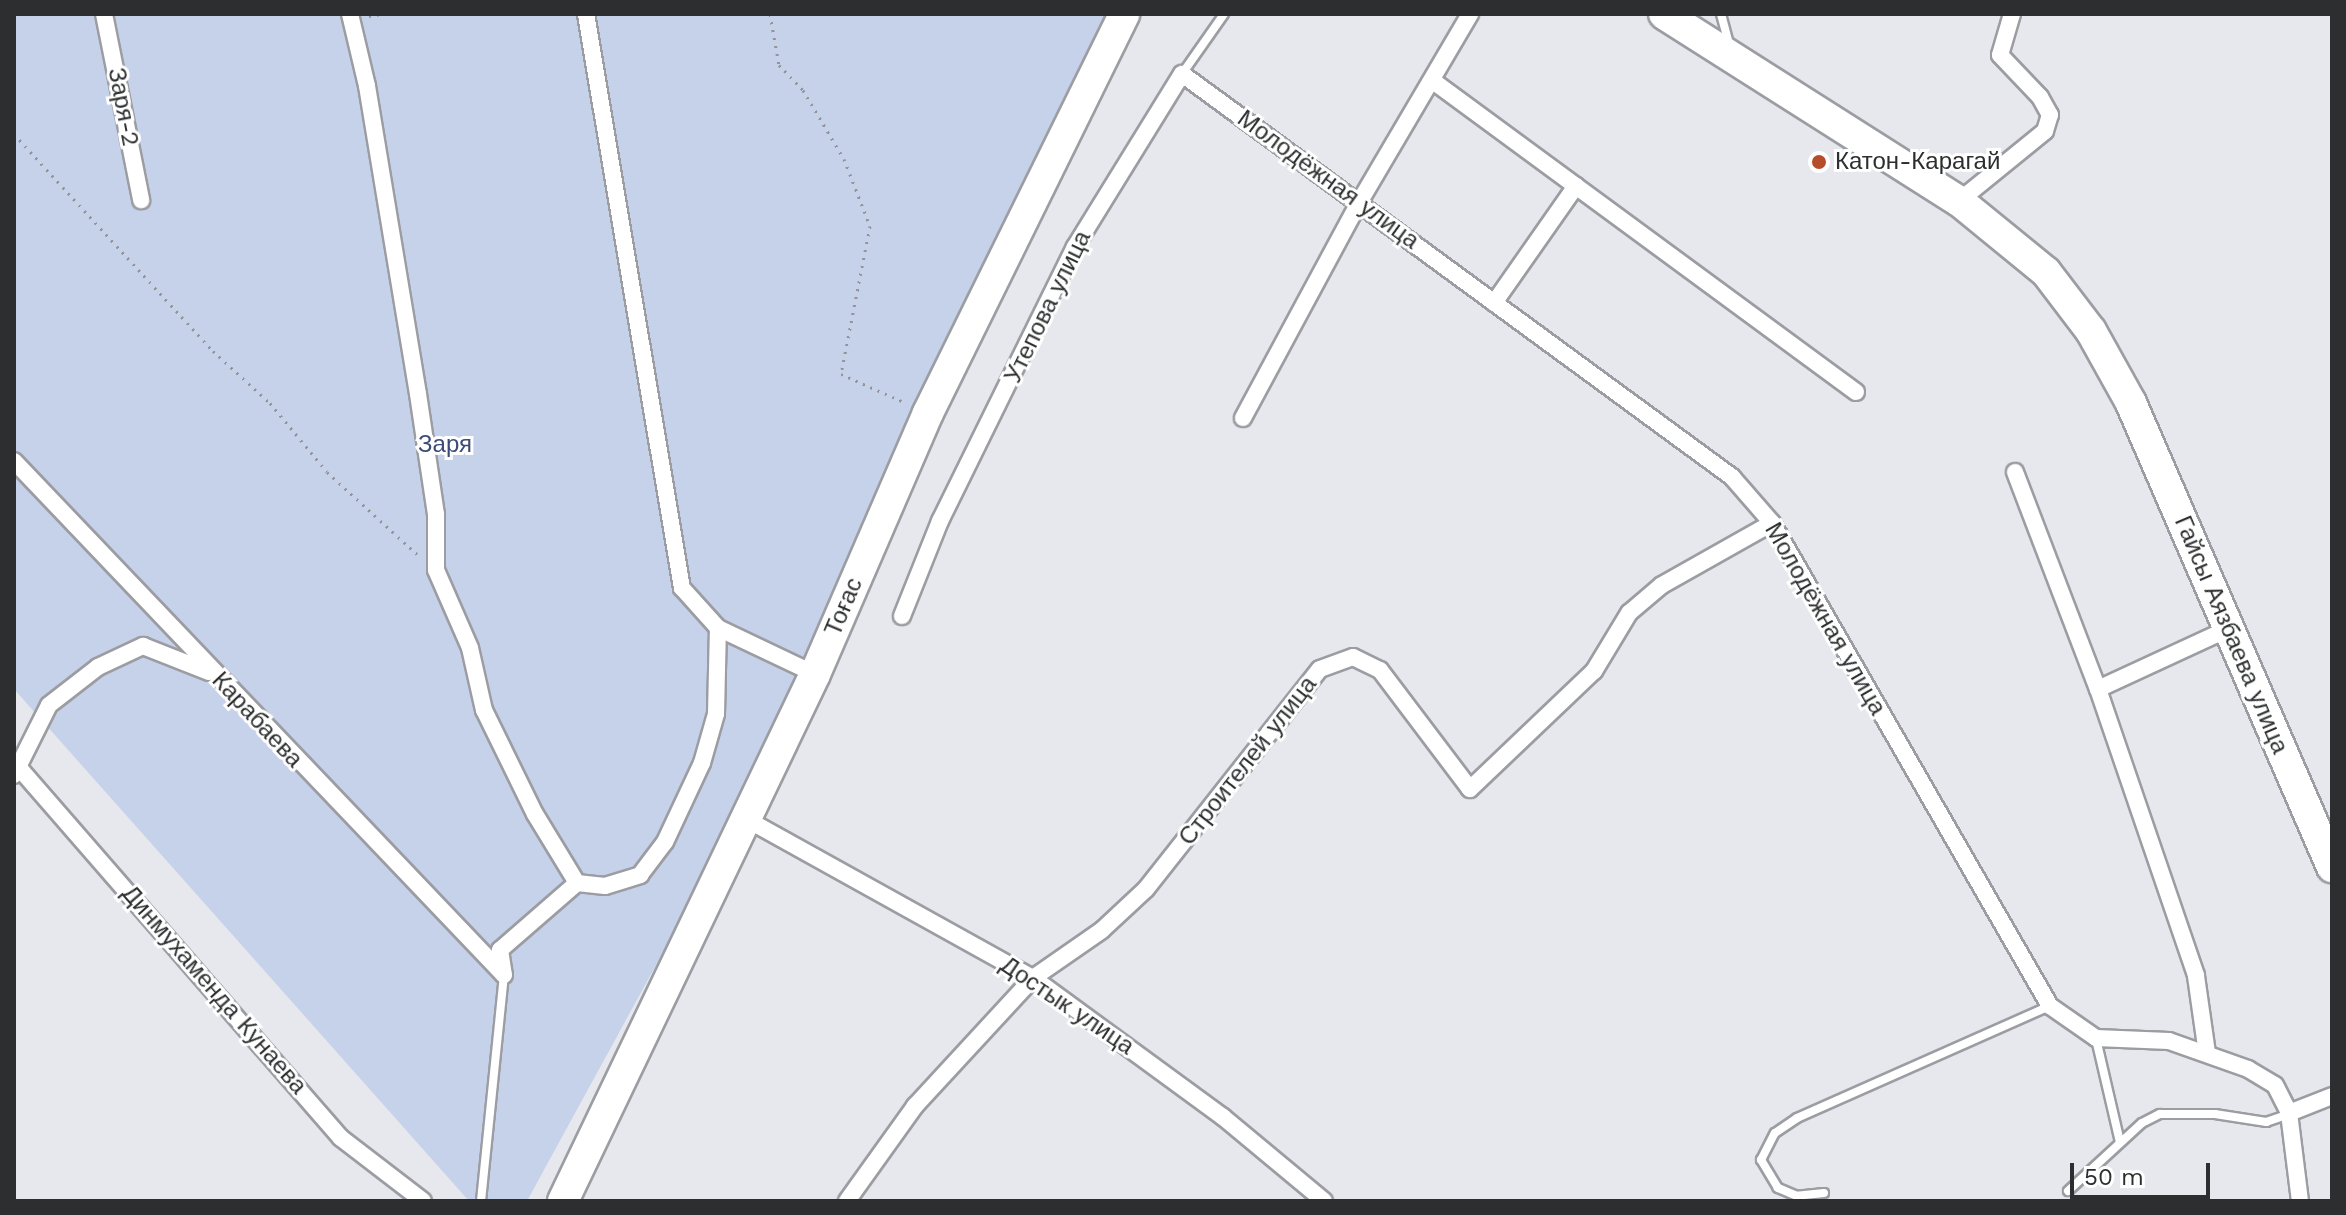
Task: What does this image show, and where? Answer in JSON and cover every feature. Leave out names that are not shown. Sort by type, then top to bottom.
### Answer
[{"type":"highway","name":"Тоғас","points":[[563,1201],[815,674],[928,413],[1124,14]]},
{"type":"highway","points":[[1664,14],[1959,201]]},
{"type":"highway","name":"Гайсы Аязбаева улица","points":[[1959,201],[2046,272],[2091,331],[2131,403],[2332,867]]},
{"type":"street","name":"Заря-2","points":[[104,14],[141,200]]},
{"type":"street","points":[[350,14],[367,86],[421,409],[436,514],[436,570],[470,648],[484,710],[535,814],[577,883]]},
{"type":"street","points":[[586,14],[682,588],[718,628],[815,674]]},
{"type":"street","points":[[1243,418],[1360,201],[1470,14]]},
{"type":"street","points":[[1959,201],[2045,131],[2048,123],[2050,115],[2040,97],[2000,55],[2012,14]]},
{"type":"street","name":"Молодёжная улица","points":[[1182,74],[1360,201],[1732,477],[1772,523],[2050,1006],[2096,1038]]},
{"type":"street","name":"Утепова улица","points":[[902,616],[940,521],[1075,247],[1182,74]]},
{"type":"street","points":[[1433,81],[1856,392]]},
{"type":"street","points":[[1494,303],[1576,186]]},
{"type":"street","name":"Карабаева","points":[[14,461],[214,675],[504,975]]},
{"type":"street","points":[[2015,472],[2098,689],[2196,976],[2207,1053]]},
{"type":"street","name":"Строителей улица","points":[[1033,978],[1102,930],[1146,889],[1320,669],[1353,657],[1380,670],[1470,789],[1594,671],[1629,613],[1662,585],[1772,523]]},
{"type":"street","points":[[504,975],[500,950],[577,883],[605,886],[640,875],[665,842],[702,763],[716,714],[718,628]]},
{"type":"street","points":[[2098,689],[2228,629]]},
{"type":"street","points":[[15,768],[49,705],[98,667],[143,646],[214,675]]},
{"type":"street","name":"Динмухаменда Кунаева","points":[[15,768],[341,1138],[423,1201]]},
{"type":"street","name":"Достык улица","points":[[746,819],[1033,978],[1223,1117],[1324,1201]]},
{"type":"street","points":[[847,1201],[915,1106],[1033,978]]},
{"type":"street","points":[[2096,1038],[2169,1041],[2207,1053],[2275,1085],[2289,1113],[2300,1201]]},
{"type":"street","points":[[2289,1113],[2332,1096]]},
{"type":"lane","name":"Утепова улица","points":[[1182,74],[1224,14]]},
{"type":"lane","points":[[1721,14],[1733,56]]},
{"type":"lane","points":[[481,1201],[504,975]]},
{"type":"lane","points":[[1824,1193],[1797,1196],[1772,1180],[1761,1160],[1775,1133],[1797,1118],[2050,1006]]},
{"type":"lane","points":[[2096,1038],[2120,1142]]},
{"type":"lane","points":[[2068,1191],[2120,1142],[2160,1114],[2215,1114],[2266,1122],[2289,1113]]},
{"type":"path","points":[[770,14],[779,65],[803,90],[844,159],[870,226],[841,374],[928,413]]},
{"type":"path","points":[[14,134],[213,351],[270,403],[327,472],[436,570]]},
{"type":"green space","name":"Заря","points":[[14,14],[1126,14],[815,674],[527,1201],[469,1201],[14,689]]},
{"type":"place","name":"Катон-Карагай","points":[[1819,162]]}]
